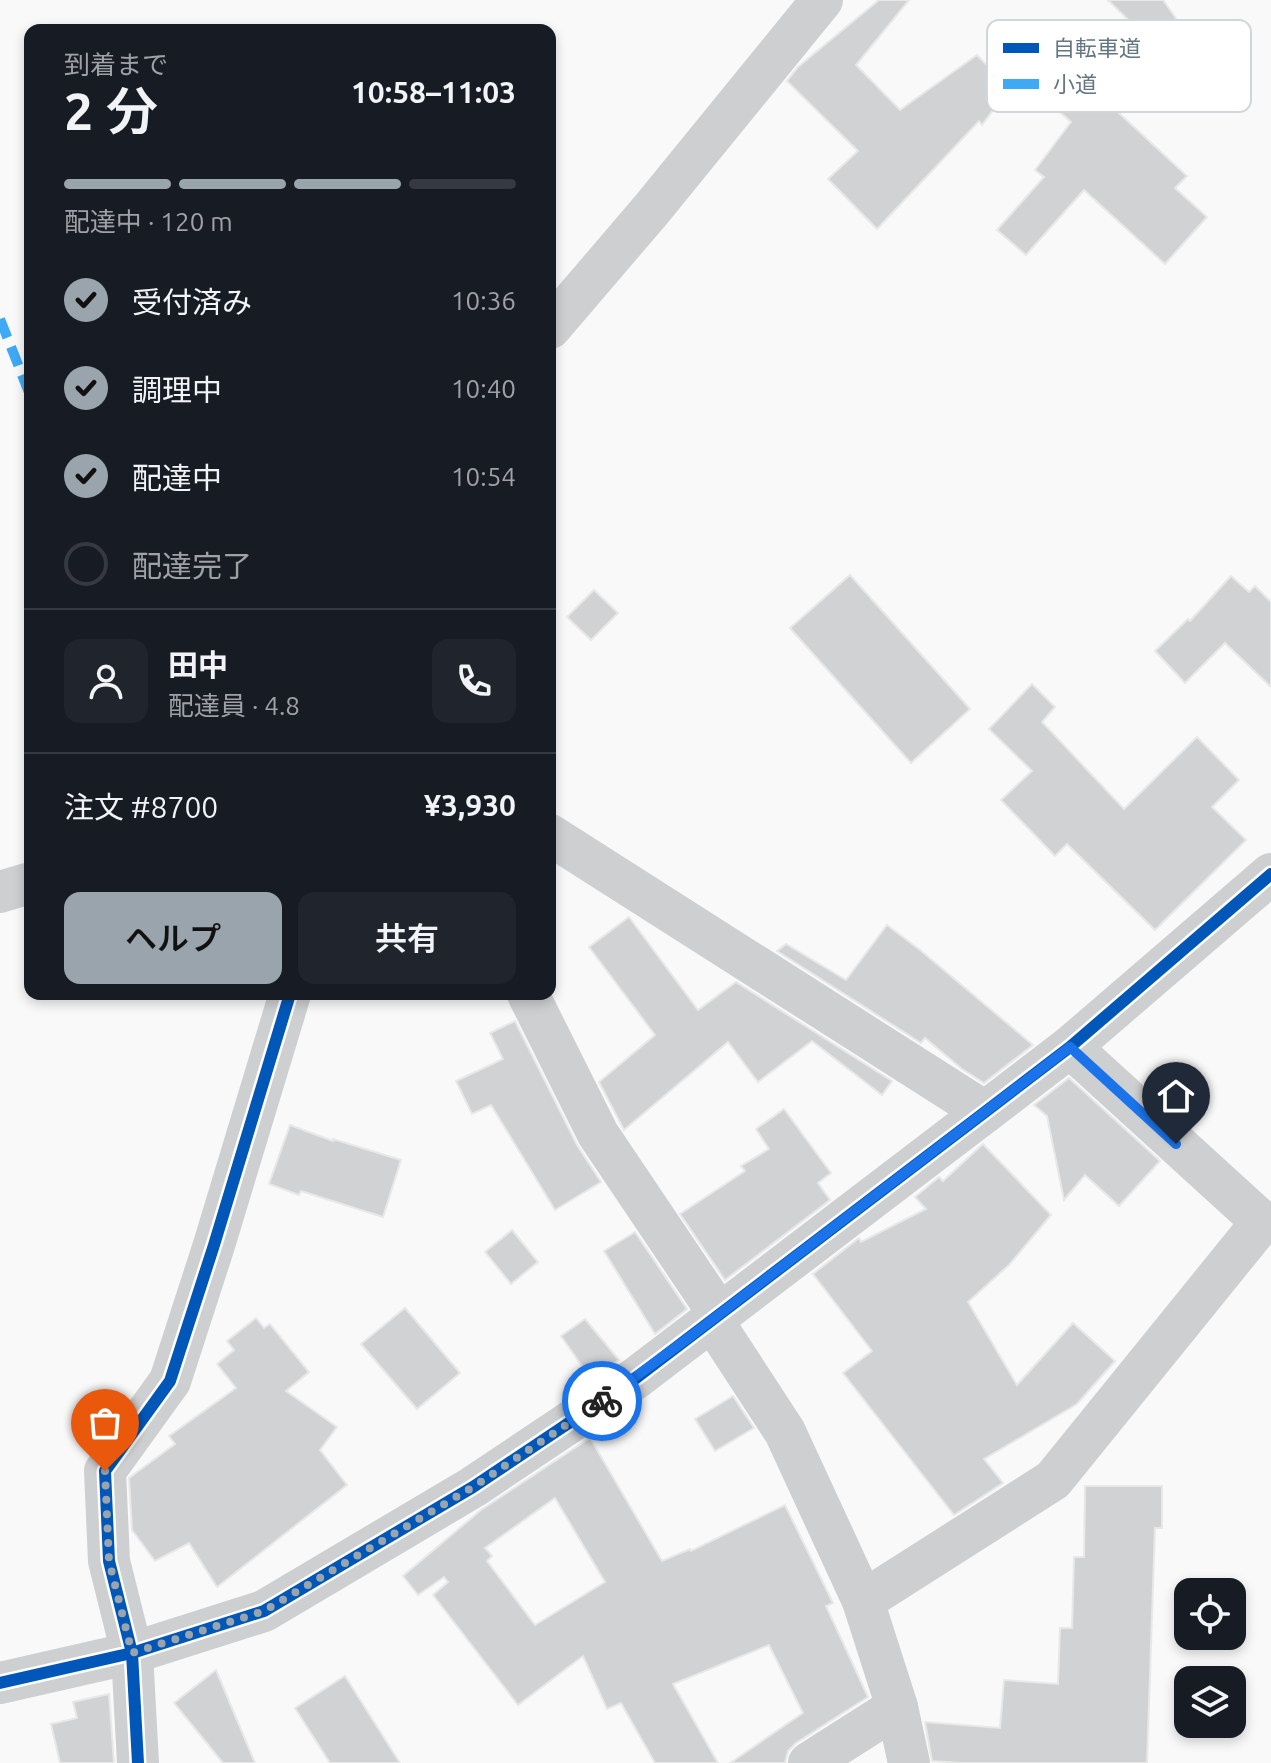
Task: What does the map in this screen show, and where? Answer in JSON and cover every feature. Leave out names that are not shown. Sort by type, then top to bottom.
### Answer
[{"type":"street","points":[[556,321],[822,0]]},
{"type":"street","points":[[556,839],[985,1112]]},
{"type":"street","points":[[0,1683],[132,1653],[264,1611],[473,1487],[636,1378],[1070,1047],[1271,874]]},
{"type":"street","points":[[0,892],[24,885]]},
{"type":"street","points":[[138,1763],[132,1653],[109,1561],[105,1471],[170,1381],[288,1000]]},
{"type":"street","points":[[531,1000],[598,1134],[785,1432],[863,1601],[897,1707],[909,1763]]},
{"type":"street","points":[[863,1601],[1053,1480],[1266,1222],[1070,1047]]},
{"type":"street","points":[[809,1763],[897,1707]]},
{"type":"building","points":[[879,0],[909,0],[856,65],[900,110],[977,55],[987,65],[987,112],[991,112],[982,125],[979,121],[877,229],[828,179],[858,151],[787,81],[798,67]]},
{"type":"building","points":[[1108,0],[1163,0],[1177,20],[1129,20]]},
{"type":"building","points":[[1060,112],[1118,112],[1187,176],[1175,188],[1207,217],[1165,264],[1084,190],[1026,255],[997,230],[1044,177],[1035,170],[1071,122]]},
{"type":"building","points":[[850,575],[970,709],[911,763],[790,628]]},
{"type":"building","points":[[1231,576],[1249,592],[1255,586],[1271,602],[1271,687],[1225,643],[1185,683],[1155,651],[1188,619],[1190,621]]},
{"type":"building","points":[[594,590],[618,613],[591,640],[567,617]]},
{"type":"building","points":[[1032,684],[1055,707],[1042,722],[1124,809],[1197,737],[1239,780],[1212,807],[1246,840],[1155,930],[1067,844],[1055,856],[1001,800],[1032,771],[989,729]]},
{"type":"building","points":[[629,917],[698,1010],[736,982],[892,1081],[882,1095],[812,1041],[758,1082],[728,1042],[624,1130],[599,1082],[655,1035],[589,947]]},
{"type":"building","points":[[887,925],[1033,1045],[984,1083],[925,1038],[921,1043],[777,951],[786,944],[846,980]]},
{"type":"building","points":[[515,1021],[577,1145],[601,1182],[555,1210],[491,1105],[472,1114],[456,1081],[503,1059],[490,1033]]},
{"type":"building","points":[[1069,1078],[1160,1161],[1119,1206],[1085,1175],[1064,1200],[1047,1116],[1034,1105]]},
{"type":"building","points":[[784,1109],[831,1173],[818,1183],[830,1200],[725,1280],[680,1214],[745,1171],[741,1166],[769,1149],[756,1129]]},
{"type":"building","points":[[290,1125],[401,1160],[383,1217],[269,1184]]},
{"type":"building","points":[[983,1144],[1051,1215],[1009,1265],[968,1302],[1017,1385],[1073,1323],[1115,1361],[1077,1404],[984,1459],[1003,1483],[954,1515],[843,1373],[872,1351],[813,1274],[859,1238],[861,1242],[926,1209],[915,1197],[939,1177],[943,1181]]},
{"type":"building","points":[[512,1230],[538,1262],[511,1284],[485,1252]]},
{"type":"building","points":[[635,1232],[687,1309],[655,1334],[604,1251]]},
{"type":"building","points":[[405,1308],[460,1373],[417,1409],[361,1344]]},
{"type":"building","points":[[256,1318],[264,1328],[270,1324],[309,1372],[286,1391],[337,1427],[320,1450],[347,1485],[217,1587],[189,1543],[155,1561],[132,1530],[129,1478],[175,1444],[169,1436],[236,1388],[217,1364],[234,1350],[227,1341]]},
{"type":"building","points":[[585,1319],[619,1360],[591,1379],[561,1336]]},
{"type":"building","points":[[733,1396],[754,1428],[715,1451],[695,1419]]},
{"type":"building","points":[[590,1438],[662,1561],[691,1551],[785,1505],[833,1603],[826,1606],[868,1697],[796,1743],[788,1751],[785,1763],[730,1763],[803,1713],[769,1645],[673,1684],[718,1763],[655,1763],[621,1703],[607,1709],[583,1656],[518,1705],[433,1595],[448,1582],[444,1577],[418,1595],[403,1576],[481,1510]],"holes":[[[555,1498],[605,1582],[535,1625],[487,1561],[492,1556],[485,1548]]]},
{"type":"building","points":[[1085,1486],[1162,1486],[1162,1528],[1155,1528],[1147,1763],[932,1761],[925,1722],[1000,1728],[1004,1680],[1058,1684],[1060,1628],[1072,1628],[1074,1557],[1084,1557]]},
{"type":"building","points":[[216,1670],[255,1763],[223,1763],[174,1703]]},
{"type":"building","points":[[345,1676],[400,1763],[330,1763],[295,1708]]},
{"type":"building","points":[[109,1694],[114,1763],[60,1763],[51,1724],[77,1718],[73,1702]]},
{"type":"marked path","points":[[0,319],[24,380]]},
{"type":"cycle path","points":[[0,1683],[132,1653],[264,1611],[473,1487],[636,1378],[1070,1047],[1271,874]]},
{"type":"cycle path","points":[[138,1763],[132,1653],[109,1561],[105,1471],[170,1381],[288,1000]]},
{"type":"way so far","points":[[105,1471],[109,1561],[132,1653],[264,1611],[473,1487],[602,1401]]},
{"type":"route","points":[[602,1401],[1070,1047],[1176,1144]]}]
